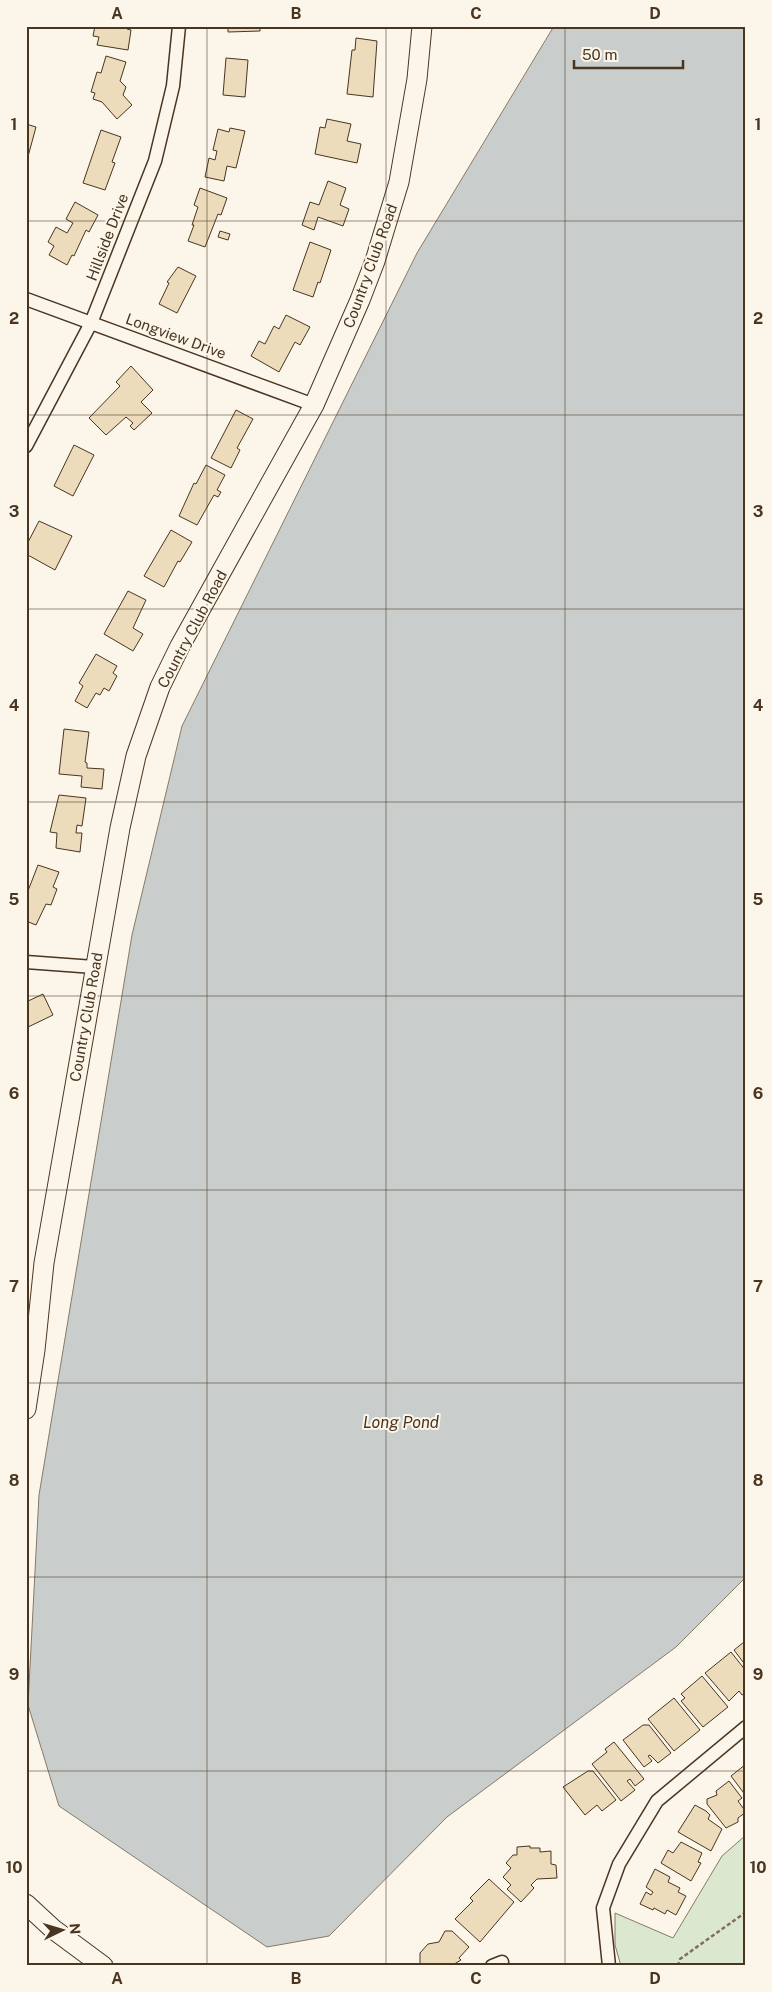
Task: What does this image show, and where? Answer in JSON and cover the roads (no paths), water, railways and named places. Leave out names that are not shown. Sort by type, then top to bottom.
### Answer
[{"type":"street","name":"Hillside Drive","points":[[26,446],[91,323],[154,160],[173,86],[179,26]]},
{"type":"street","name":"Country Club Road","points":[[26,1409],[35,1350],[44,1263],[94,967],[120,828],[136,756],[160,687],[180,646],[314,405],[366,284],[400,182],[417,79],[422,26]]},
{"type":"street","name":"Longview Drive","points":[[26,299],[314,405]]},
{"type":"street","points":[[26,962],[94,967]]},
{"type":"street","points":[[609,1966],[603,1908],[618,1864],[658,1801],[746,1728]]},
{"type":"street","points":[[26,1904],[53,1929],[103,1966]]},
{"type":"water","name":"Long Pond","points":[[554,26],[746,26],[746,1577],[676,1647],[447,1817],[329,1936],[267,1947],[59,1806],[28,1705],[39,1495],[132,935],[182,726],[417,253]]}]
